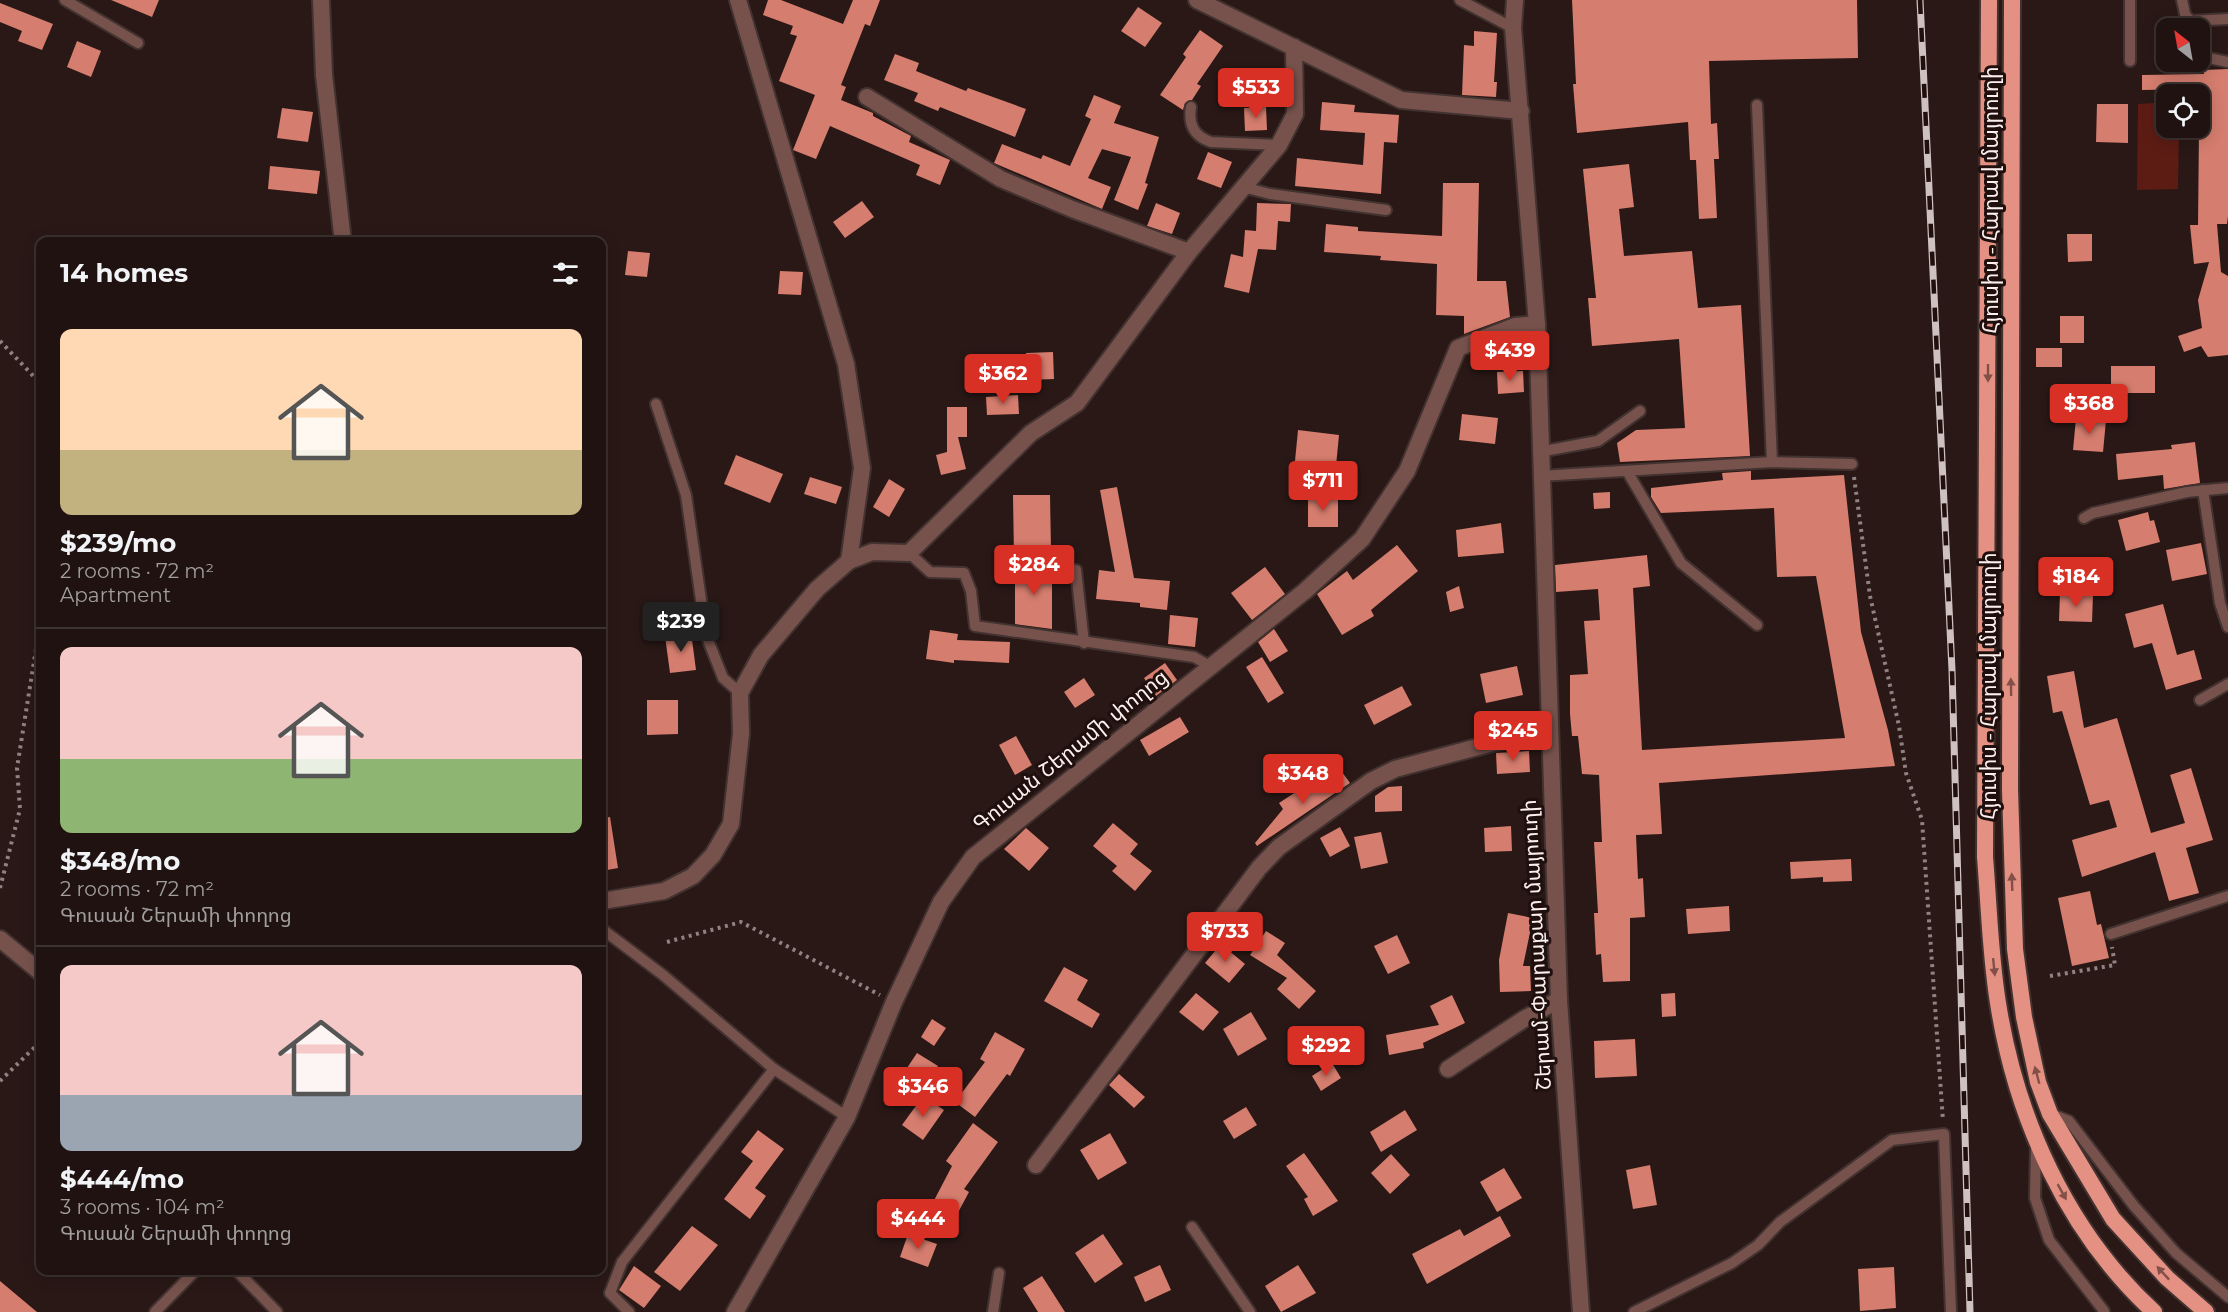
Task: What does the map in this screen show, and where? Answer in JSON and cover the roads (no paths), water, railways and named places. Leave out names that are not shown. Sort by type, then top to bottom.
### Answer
[{"type":"highway","name":"Հյուսիս - Հարավ մայրուղի","points":[[1989,0],[1985,856],[1993,968],[2004,1035],[2036,1140],[2077,1220],[2119,1274],[2154,1312]]},
{"type":"highway","name":"Հյուսիս - Հարավ մայրուղի","points":[[2012,0],[2011,850],[2015,949],[2024,1017],[2038,1082],[2050,1114],[2113,1219],[2167,1278],[2206,1312]]},
{"type":"street","points":[[321,0],[324,75],[342,237]]},
{"type":"street","points":[[738,0],[846,364],[862,468],[849,561]]},
{"type":"street","points":[[1197,0],[1401,100],[1521,111]]},
{"type":"street","name":"Շերամ-Փարաքար մայրուղի","points":[[1515,0],[1513,28],[1537,324],[1539,452],[1559,1000],[1581,1312]]},
{"type":"street","points":[[606,900],[664,891],[693,876],[713,855],[731,824],[741,734],[740,693],[767,648],[817,589],[849,561],[872,552],[909,553],[1031,433],[1077,403],[1189,252],[1279,145],[1295,114],[1294,47]]},
{"type":"street","points":[[867,97],[1001,179],[1072,209],[1189,252]]},
{"type":"street","name":"Գուսան Շերամի փողոց","points":[[735,1312],[847,1117],[894,1002],[941,902],[973,857],[1061,789],[1305,591],[1362,539],[1407,471],[1458,348],[1515,326],[1537,324]]},
{"type":"street","points":[[1036,1165],[1259,868],[1279,847],[1371,781],[1395,769],[1549,728]]},
{"type":"street","points":[[0,939],[36,969]]},
{"type":"street","points":[[1448,1069],[1524,1019],[1559,1000]]},
{"type":"lane","points":[[65,0],[138,43]]},
{"type":"lane","points":[[1460,0],[1513,28]]},
{"type":"lane","points":[[2130,0],[2130,61]]},
{"type":"lane","points":[[2182,0],[2185,14],[2190,21],[2228,19]]},
{"type":"lane","points":[[2184,18],[2185,14]]},
{"type":"lane","points":[[2210,58],[2228,62]]},
{"type":"lane","points":[[1757,105],[1772,462]]},
{"type":"lane","points":[[1191,107],[1189,120],[1196,135],[1202,139],[1211,142],[1279,145]]},
{"type":"lane","points":[[1243,187],[1386,210]]},
{"type":"lane","points":[[656,404],[686,495],[706,635],[723,678],[740,693]]},
{"type":"lane","points":[[1539,452],[1598,441],[1640,411]]},
{"type":"lane","points":[[1540,476],[1772,462],[1852,464]]},
{"type":"lane","points":[[1627,471],[1681,563],[1757,625]]},
{"type":"lane","points":[[2084,518],[2093,513],[2203,490],[2228,488]]},
{"type":"lane","points":[[2203,490],[2220,603],[2228,627]]},
{"type":"lane","points":[[909,553],[930,572],[964,573],[970,591],[975,626],[1084,644],[1194,657],[1210,666]]},
{"type":"lane","points":[[1076,570],[1084,644]]},
{"type":"lane","points":[[2200,700],[2228,684]]},
{"type":"lane","points":[[2111,934],[2228,896]]},
{"type":"lane","points":[[606,932],[663,975],[774,1069],[847,1117]]},
{"type":"lane","points":[[629,1312],[610,1293],[622,1262],[774,1069]]},
{"type":"lane","points":[[2050,1114],[2069,1120],[2134,1206],[2176,1253],[2228,1297]]},
{"type":"lane","points":[[1634,1312],[1732,1263],[1758,1245],[1780,1222],[1892,1140],[1944,1134],[1951,1312]]},
{"type":"lane","points":[[2036,1140],[2035,1198],[2049,1240],[2104,1311]]},
{"type":"lane","points":[[1192,1227],[1250,1312]]},
{"type":"lane","points":[[993,1312],[999,1273]]},
{"type":"lane","points":[[155,1312],[191,1275]]},
{"type":"lane","points":[[241,1275],[277,1312]]},
{"type":"railway","points":[[1920,0],[1952,670],[1970,1312]]}]
